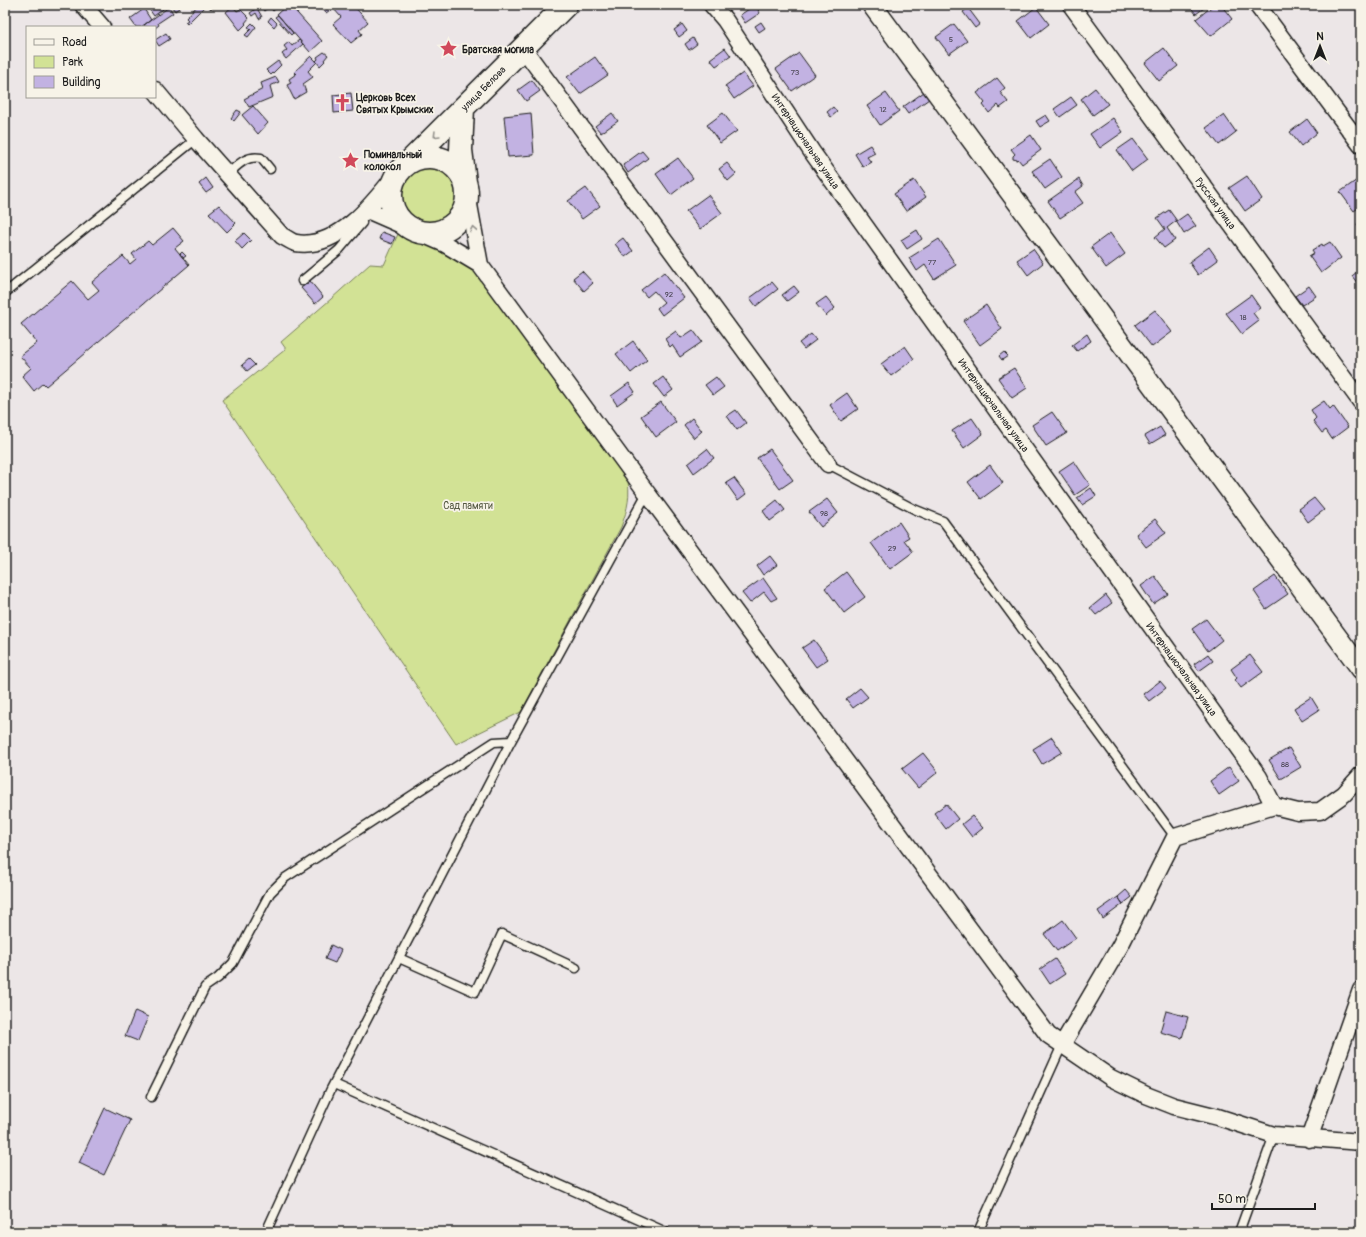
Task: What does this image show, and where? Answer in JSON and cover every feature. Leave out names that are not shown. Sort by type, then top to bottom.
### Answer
[{"type":"main road","name":"улица Белова","points":[[399,171],[566,5]]},
{"type":"main road","points":[[463,108],[461,150],[466,194]]},
{"type":"main road","points":[[432,157],[449,163],[456,169],[465,184],[466,194],[466,203],[463,211],[452,225],[444,230],[426,233],[417,231],[401,222],[392,206],[391,187],[394,178],[406,165],[414,160],[432,157]]},
{"type":"street","points":[[83,5],[101,26]]},
{"type":"street","name":"Интернациональная улица","points":[[712,5],[725,20],[817,158],[1259,776],[1274,806]]},
{"type":"street","points":[[872,5],[1361,669]]},
{"type":"street","name":"Русская улица","points":[[1070,5],[1361,402]]},
{"type":"street","points":[[1257,5],[1361,145]]},
{"type":"street","points":[[523,48],[828,464]]},
{"type":"street","points":[[156,91],[196,139],[282,236],[294,243],[313,244],[332,236],[370,211],[399,171]]},
{"type":"street","points":[[466,194],[480,265]]},
{"type":"street","points":[[370,211],[446,244],[480,265],[1048,1035],[1111,1078],[1146,1095],[1174,1106],[1218,1117],[1274,1135],[1361,1142]]},
{"type":"street","points":[[1062,1045],[1120,946],[1175,836],[1274,806],[1298,812],[1320,811],[1344,794],[1361,775]]},
{"type":"street","points":[[1309,1139],[1361,990]]},
{"type":"lane","points":[[5,294],[196,139]]},
{"type":"lane","points":[[228,174],[243,161],[252,157],[261,158],[270,169]]},
{"type":"lane","points":[[302,281],[339,250],[370,211]]},
{"type":"lane","points":[[828,464],[914,509],[943,521],[1175,836]]},
{"type":"lane","points":[[266,1232],[334,1084],[511,741],[647,493]]},
{"type":"lane","points":[[151,1097],[205,987],[218,978],[233,963],[270,893],[285,878],[494,742],[511,741]]},
{"type":"lane","points":[[399,958],[475,992],[502,934],[576,968]]},
{"type":"lane","points":[[978,1232],[1062,1045]]},
{"type":"lane","points":[[334,1084],[666,1232]]},
{"type":"lane","points":[[1239,1232],[1274,1135]]},
{"type":"green space","points":[[423,166],[435,166],[451,174],[457,184],[459,196],[457,208],[451,218],[435,226],[423,226],[407,218],[399,202],[399,190],[407,174]]},
{"type":"green space","name":"Сад памяти","points":[[398,234],[439,250],[477,272],[484,285],[627,475],[629,489],[628,501],[621,527],[521,712],[456,744],[222,400],[286,349],[281,342],[370,264],[384,265]]},
{"type":"building","points":[[154,5],[167,6],[154,16],[149,9]]},
{"type":"building","points":[[175,5],[183,5],[175,11],[172,7]]},
{"type":"building","points":[[198,5],[206,5],[187,24],[185,22],[188,20],[186,18]]},
{"type":"building","points":[[206,5],[213,5],[214,6],[211,9]]},
{"type":"building","points":[[260,5],[268,5],[270,6],[264,11]]},
{"type":"building","points":[[268,5],[280,5],[273,11]]},
{"type":"building","points":[[287,5],[290,5],[322,41],[310,52],[277,14]]},
{"type":"building","points":[[319,5],[353,5],[368,22],[359,30],[362,34],[351,43],[333,24],[341,17],[333,8],[326,13]]},
{"type":"building","points":[[755,5],[760,13],[745,23],[740,15]]},
{"type":"building","points":[[1189,5],[1208,5],[1196,14]]},
{"type":"building","points":[[1214,5],[1221,5],[1232,19],[1211,36],[1196,19]]},
{"type":"building","points":[[233,6],[237,11],[240,9],[249,18],[240,30],[226,12]]},
{"type":"building","points":[[169,7],[173,13],[158,23],[159,25],[156,27],[156,26],[144,25]]},
{"type":"building","points":[[1036,7],[1049,24],[1031,38],[1018,21]]},
{"type":"building","points":[[257,8],[262,17],[259,19],[256,13],[252,16],[250,13]]},
{"type":"building","points":[[968,8],[980,24],[975,28],[963,12]]},
{"type":"building","points":[[144,9],[151,20],[142,26],[135,26],[130,19]]},
{"type":"building","points":[[278,15],[293,33],[291,35],[275,17]]},
{"type":"building","points":[[271,17],[277,23],[274,27],[268,21]]},
{"type":"building","points":[[761,22],[765,28],[759,32],[755,26]]},
{"type":"building","points":[[252,23],[256,27],[248,37],[245,35],[251,29],[248,27]]},
{"type":"building","points":[[682,24],[687,31],[679,37],[674,30]]},
{"type":"building","points":[[954,24],[967,41],[949,54],[936,37]]},
{"type":"building","points":[[166,33],[170,39],[159,46],[156,39]]},
{"type":"building","points":[[693,38],[697,44],[689,50],[685,44]]},
{"type":"building","points":[[299,40],[303,44],[286,59],[282,54],[287,50],[284,46],[289,42],[292,46]]},
{"type":"building","points":[[725,48],[731,56],[716,66],[710,59]]},
{"type":"building","points":[[1164,48],[1178,66],[1159,81],[1145,63]]},
{"type":"building","points":[[324,52],[328,55],[320,66],[316,61],[318,59],[317,57]]},
{"type":"building","points":[[799,53],[815,75],[792,91],[776,69]]},
{"type":"building","points":[[311,56],[317,62],[308,71],[313,77],[303,84],[306,92],[294,99],[287,85],[291,83],[289,79],[296,74],[294,72]]},
{"type":"building","points":[[595,57],[608,75],[580,94],[567,77]]},
{"type":"building","points":[[278,61],[281,65],[271,75],[266,70]]},
{"type":"building","points":[[743,73],[753,86],[734,99],[725,86]]},
{"type":"building","points":[[276,77],[279,82],[270,86],[273,97],[249,107],[244,99],[263,89],[261,83]]},
{"type":"building","points":[[997,78],[1005,88],[1000,92],[1008,102],[1000,108],[998,105],[989,113],[983,105],[985,103],[977,93]]},
{"type":"building","points":[[532,80],[540,91],[526,101],[518,90]]},
{"type":"building","points":[[1095,88],[1108,104],[1093,115],[1081,99]]},
{"type":"building","points":[[924,92],[929,99],[908,114],[903,107]]},
{"type":"building","name":"Церковь Всех Святых Крымских","points":[[351,93],[353,111],[334,113],[333,95]]},
{"type":"building","points":[[886,93],[899,111],[880,125],[867,106]]},
{"type":"building","points":[[1071,97],[1077,105],[1060,117],[1054,109]]},
{"type":"building","points":[[253,106],[268,123],[258,134],[242,115]]},
{"type":"building","points":[[833,107],[837,112],[831,117],[827,112]]},
{"type":"building","points":[[237,110],[241,112],[234,121],[231,118]]},
{"type":"building","points":[[531,113],[534,155],[508,157],[504,116]]},
{"type":"building","points":[[612,113],[618,121],[601,133],[595,126]]},
{"type":"building","points":[[723,113],[737,131],[720,143],[707,125]]},
{"type":"building","points":[[1046,115],[1050,121],[1040,127],[1036,121]]},
{"type":"building","points":[[1224,115],[1236,132],[1219,145],[1206,128]]},
{"type":"building","points":[[1113,118],[1123,132],[1100,148],[1090,134]]},
{"type":"building","points":[[1307,119],[1317,133],[1301,146],[1290,132]]},
{"type":"building","points":[[1031,135],[1041,150],[1022,164],[1018,159],[1013,159],[1015,154],[1011,149]]},
{"type":"building","points":[[1133,139],[1148,159],[1132,171],[1117,150]]},
{"type":"building","points":[[870,145],[875,153],[867,157],[871,162],[863,167],[855,154]]},
{"type":"building","points":[[642,151],[648,158],[628,173],[623,165]]},
{"type":"building","points":[[678,158],[693,178],[671,195],[656,174]]},
{"type":"building","points":[[1050,159],[1062,177],[1045,189],[1032,171]]},
{"type":"building","points":[[727,163],[736,174],[728,181],[719,169]]},
{"type":"building","points":[[1247,176],[1262,199],[1245,211],[1229,188]]},
{"type":"building","points":[[206,178],[213,188],[206,193],[199,184]]},
{"type":"building","points":[[1079,179],[1083,186],[1075,192],[1083,203],[1060,218],[1048,201]]},
{"type":"building","points":[[914,180],[926,197],[906,211],[894,194]]},
{"type":"building","points":[[1357,180],[1361,186],[1361,206],[1354,211],[1340,192]]},
{"type":"building","points":[[586,188],[600,206],[582,219],[568,201]]},
{"type":"building","points":[[708,195],[722,213],[700,229],[686,211]]},
{"type":"building","points":[[219,205],[236,223],[227,232],[209,213]]},
{"type":"building","points":[[1169,210],[1177,221],[1187,214],[1196,226],[1184,234],[1176,221],[1167,228],[1175,240],[1164,248],[1155,237],[1165,229],[1157,218]]},
{"type":"building","points":[[1361,221],[1361,230],[1357,224]]},
{"type":"building","points":[[173,228],[184,241],[175,248],[189,265],[46,386],[43,383],[34,391],[22,376],[31,368],[20,356],[37,343],[21,324],[72,281],[88,299],[99,290],[92,282],[123,256],[130,264],[136,259],[132,254],[148,241],[152,245]]},
{"type":"building","points":[[917,230],[922,239],[907,249],[901,240]]},
{"type":"building","points":[[382,232],[395,237],[392,244],[379,239]]},
{"type":"building","points":[[244,233],[251,240],[242,249],[235,241]]},
{"type":"building","points":[[1110,233],[1125,254],[1106,268],[1091,247]]},
{"type":"building","points":[[623,238],[633,251],[625,257],[615,244]]},
{"type":"building","points":[[939,239],[956,265],[934,279],[925,265],[917,271],[909,258]]},
{"type":"building","points":[[1330,242],[1341,258],[1321,273],[1309,256],[1314,253],[1312,250],[1322,244],[1323,246]]},
{"type":"building","points":[[1209,247],[1218,260],[1198,275],[1189,262]]},
{"type":"building","points":[[1033,249],[1043,263],[1028,275],[1017,260]]},
{"type":"building","points":[[182,252],[186,256],[183,258],[180,254]]},
{"type":"building","points":[[582,271],[593,283],[584,291],[573,278]]},
{"type":"building","points":[[1358,271],[1361,276],[1361,288],[1352,276]]},
{"type":"building","points":[[664,272],[684,298],[662,315],[657,308],[664,302],[654,291],[647,297],[641,290]]},
{"type":"building","points":[[310,281],[323,297],[315,304],[301,288]]},
{"type":"building","points":[[772,282],[778,289],[756,306],[750,298]]},
{"type":"building","points":[[794,286],[799,292],[787,301],[782,295]]},
{"type":"building","points":[[1309,286],[1316,296],[1302,305],[1295,296]]},
{"type":"building","points":[[1251,295],[1260,308],[1253,313],[1259,321],[1242,334],[1226,313]]},
{"type":"building","points":[[826,297],[835,308],[826,316],[816,304]]},
{"type":"building","points":[[986,305],[1002,329],[980,345],[963,321]]},
{"type":"building","points":[[1155,310],[1172,332],[1152,347],[1135,325]]},
{"type":"building","points":[[693,330],[702,342],[680,357],[672,345],[670,347],[665,339],[676,331],[681,338]]},
{"type":"building","points":[[811,334],[816,340],[804,349],[799,343]]},
{"type":"building","points":[[1087,334],[1091,341],[1077,351],[1072,345]]},
{"type":"building","points":[[633,341],[647,360],[631,373],[616,354]]},
{"type":"building","points":[[905,346],[914,359],[891,376],[881,364]]},
{"type":"building","points":[[1004,352],[1008,356],[1002,360],[999,356]]},
{"type":"building","points":[[249,359],[255,365],[247,371],[242,365]]},
{"type":"building","points":[[1014,368],[1027,388],[1012,398],[998,378]]},
{"type":"building","points":[[663,377],[673,390],[664,397],[654,384]]},
{"type":"building","points":[[716,377],[724,387],[713,395],[705,385]]},
{"type":"building","points":[[629,383],[635,392],[617,405],[611,396]]},
{"type":"building","points":[[847,393],[858,409],[841,421],[830,405]]},
{"type":"building","points":[[1324,401],[1330,409],[1333,406],[1348,427],[1332,439],[1326,430],[1322,433],[1313,421],[1316,418],[1311,410]]},
{"type":"building","points":[[661,402],[676,422],[656,437],[641,416]]},
{"type":"building","points":[[736,410],[746,423],[737,430],[727,416]]},
{"type":"building","points":[[1052,412],[1067,433],[1046,446],[1032,425]]},
{"type":"building","points":[[692,418],[702,431],[694,438],[684,425]]},
{"type":"building","points":[[972,418],[983,434],[964,448],[952,431]]},
{"type":"building","points":[[1160,427],[1165,435],[1150,444],[1145,436]]},
{"type":"building","points":[[707,449],[714,458],[694,473],[688,464]]},
{"type":"building","points":[[770,449],[793,480],[780,489],[757,458]]},
{"type":"building","points":[[1074,461],[1090,485],[1075,495],[1059,471]]},
{"type":"building","points":[[990,465],[1003,483],[981,499],[968,482]]},
{"type":"building","points":[[734,478],[746,494],[738,500],[726,483]]},
{"type":"building","points":[[1091,488],[1096,496],[1082,505],[1077,498]]},
{"type":"building","points":[[1314,498],[1324,510],[1308,522],[1299,509]]},
{"type":"building","points":[[827,499],[838,513],[821,527],[809,512]]},
{"type":"building","points":[[777,500],[785,510],[770,521],[763,511]]},
{"type":"building","points":[[1155,519],[1166,533],[1146,547],[1136,534]]},
{"type":"building","points":[[899,522],[909,537],[904,540],[913,552],[890,569],[871,543]]},
{"type":"building","points":[[770,556],[777,565],[763,575],[757,566]]},
{"type":"building","points":[[846,572],[865,597],[844,613],[825,588]]},
{"type":"building","points":[[1155,576],[1168,594],[1153,604],[1141,586]]},
{"type":"building","points":[[1275,576],[1288,594],[1266,609],[1254,591]]},
{"type":"building","points":[[763,578],[777,598],[771,601],[764,592],[750,603],[742,593]]},
{"type":"building","points":[[1106,595],[1112,603],[1096,615],[1090,608]]},
{"type":"building","points":[[1361,617],[1361,626],[1357,620]]},
{"type":"building","points":[[1206,619],[1222,640],[1208,651],[1192,629]]},
{"type":"building","points":[[814,640],[828,659],[816,667],[802,648]]},
{"type":"building","points":[[1208,654],[1213,661],[1199,671],[1194,664]]},
{"type":"building","points":[[1250,655],[1263,672],[1241,688],[1235,680],[1237,678],[1231,669]]},
{"type":"building","points":[[1160,681],[1166,688],[1149,701],[1143,694]]},
{"type":"building","points":[[860,688],[868,697],[853,708],[846,699]]},
{"type":"building","points":[[1311,697],[1319,710],[1302,721],[1294,708]]},
{"type":"building","points":[[1052,737],[1062,752],[1042,764],[1033,749]]},
{"type":"building","points":[[1289,748],[1301,767],[1281,779],[1269,760]]},
{"type":"building","points":[[923,753],[938,772],[918,788],[902,769]]},
{"type":"building","points":[[1229,767],[1239,781],[1219,795],[1210,781]]},
{"type":"building","points":[[946,804],[958,819],[946,829],[934,813]]},
{"type":"building","points":[[972,816],[983,828],[972,837],[962,824]]},
{"type":"building","points":[[1126,890],[1132,897],[1123,904],[1118,897]]},
{"type":"building","points":[[1118,897],[1123,904],[1103,919],[1098,911]]},
{"type":"building","points":[[1063,920],[1076,938],[1057,951],[1044,934]]},
{"type":"building","points":[[331,945],[341,950],[335,963],[325,959]]},
{"type":"building","points":[[1055,959],[1065,974],[1050,984],[1040,969]]},
{"type":"building","points":[[135,1011],[148,1017],[138,1041],[125,1036]]},
{"type":"building","points":[[1166,1011],[1188,1017],[1182,1038],[1160,1032]]},
{"type":"building","points":[[105,1108],[130,1120],[104,1175],[79,1163]]},
{"type":"place","name":"Братская могила","points":[[449,49]]},
{"type":"place","name":"Церковь Всех Святых Крымских","points":[[343,103]]},
{"type":"place","name":"Поминальный колокол","points":[[351,160]]}]
